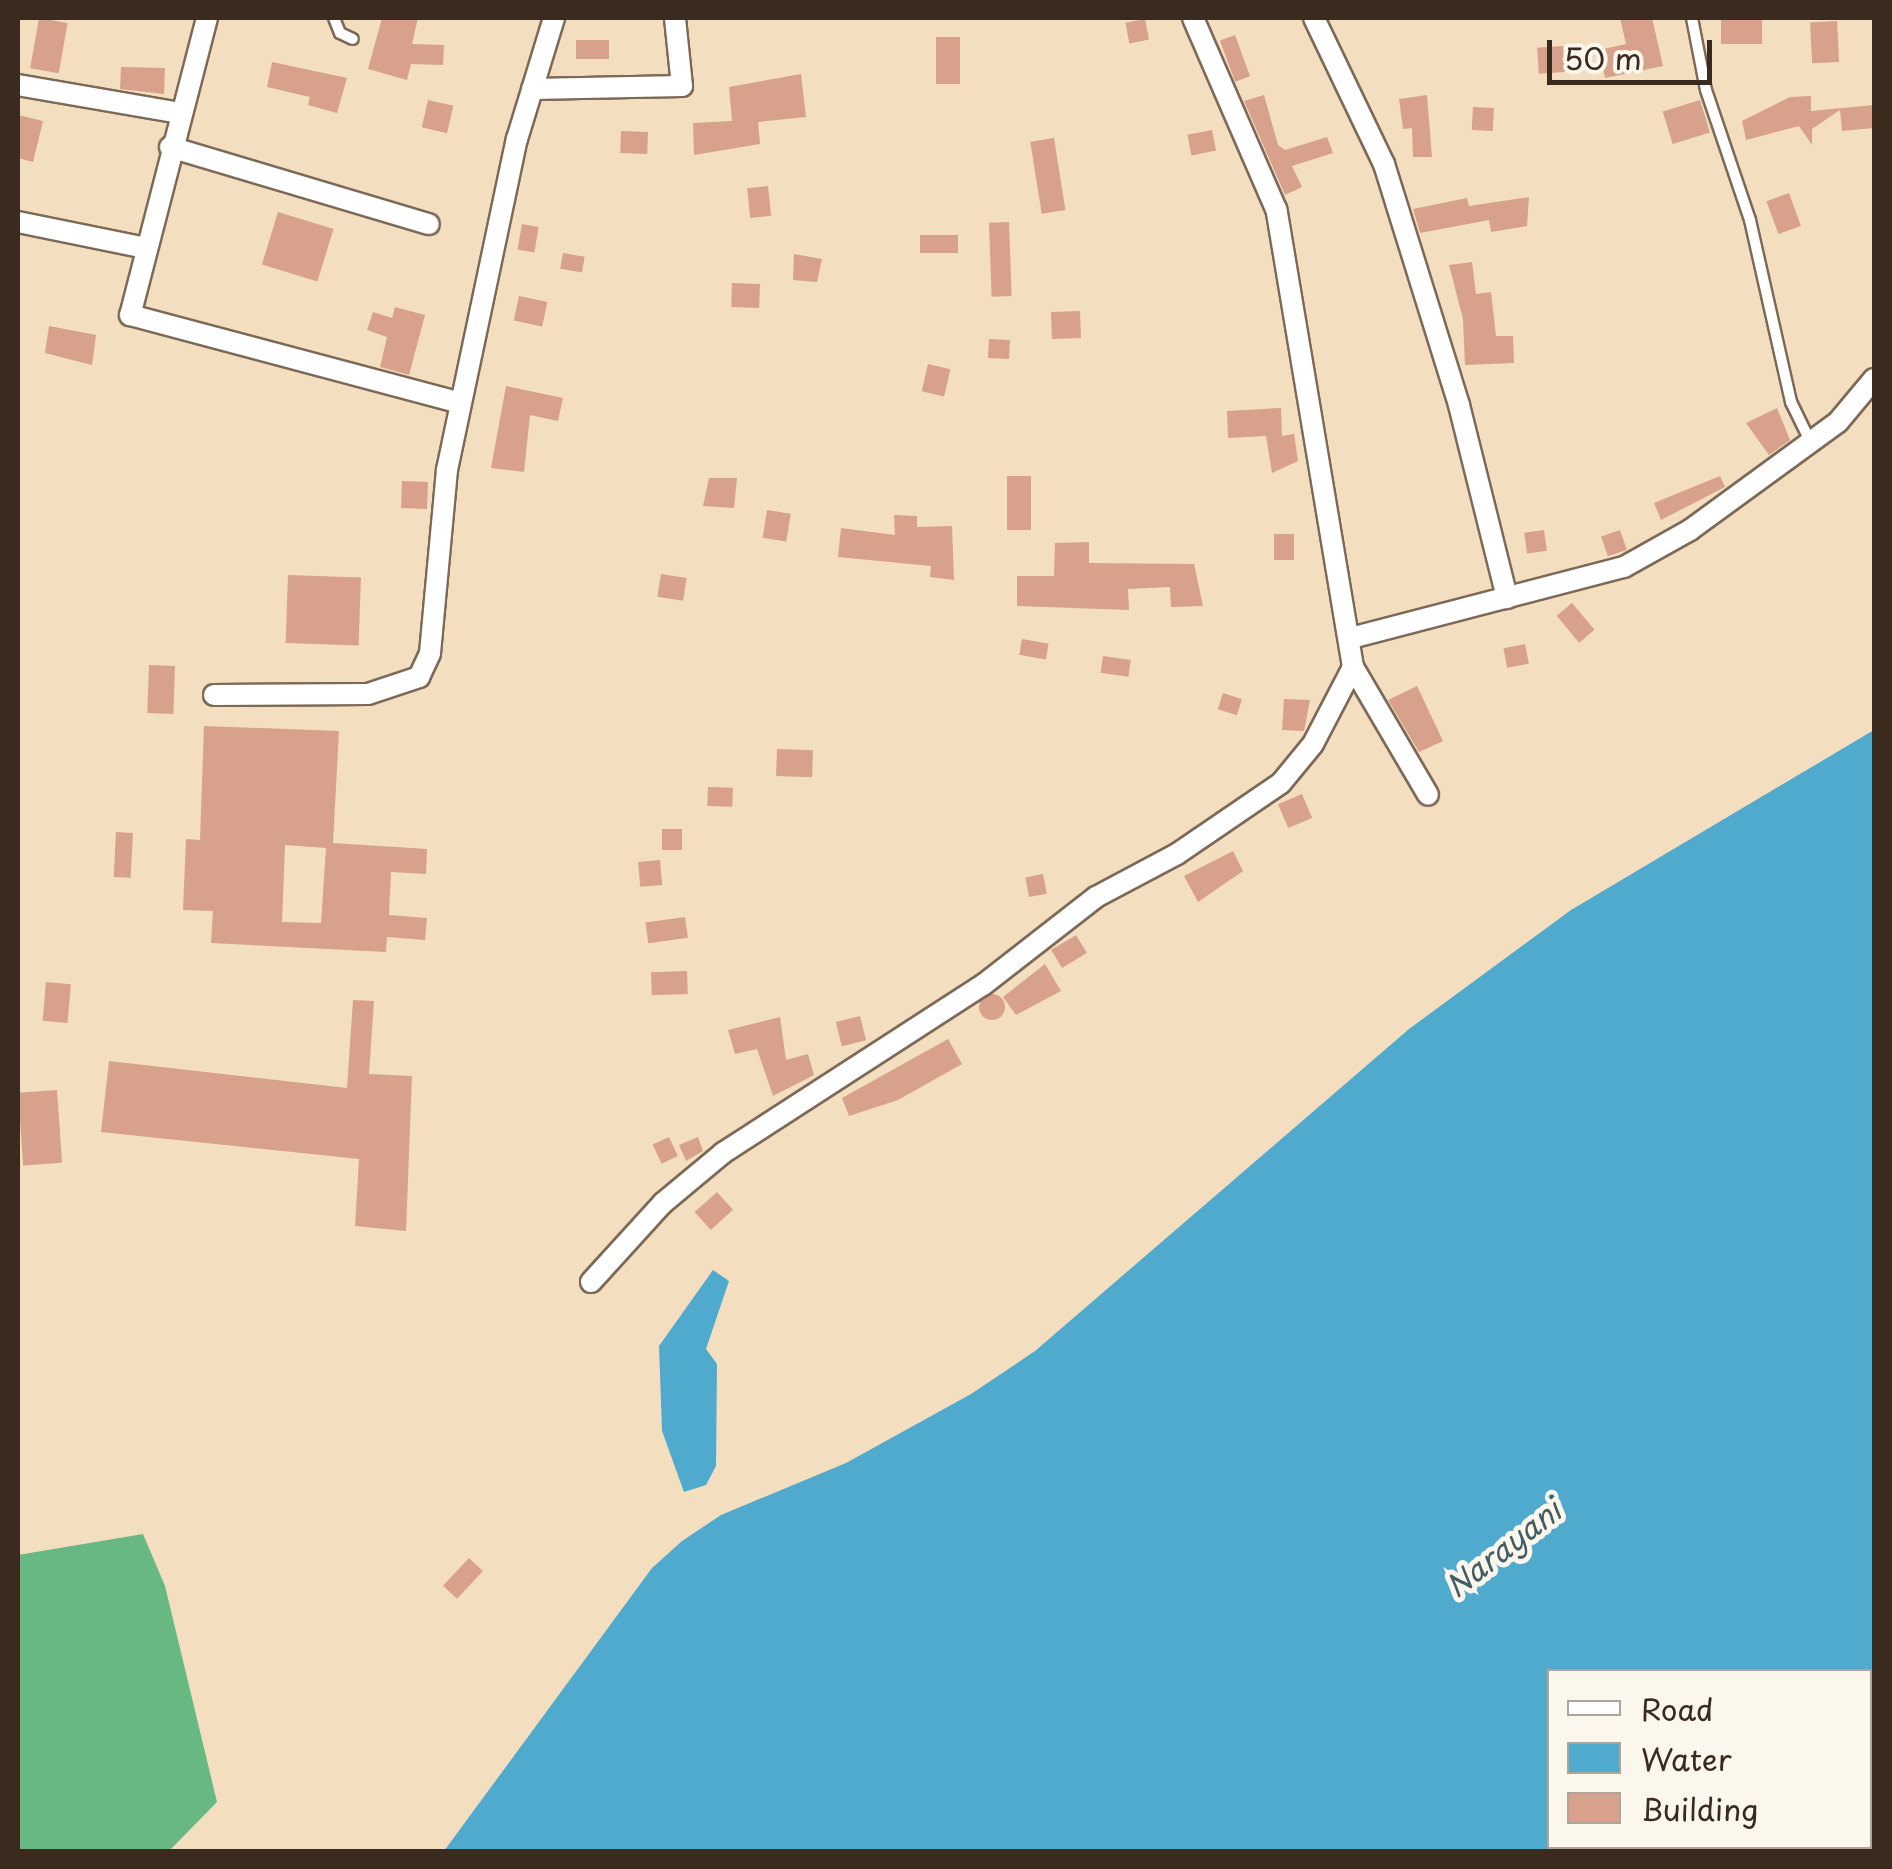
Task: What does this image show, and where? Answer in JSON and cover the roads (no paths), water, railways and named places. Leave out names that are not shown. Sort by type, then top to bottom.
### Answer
[{"type":"street","points":[[206,18],[130,315],[461,403]]},
{"type":"street","points":[[214,695],[368,694],[419,677],[430,653],[447,470],[532,89],[554,18]]},
{"type":"street","points":[[532,89],[682,86],[675,18]]},
{"type":"street","points":[[1194,18],[1276,209],[1354,667],[1428,795]]},
{"type":"street","points":[[1314,18],[1384,164],[1459,405],[1507,598]]},
{"type":"street","points":[[18,85],[180,113]]},
{"type":"street","points":[[170,148],[429,224]]},
{"type":"street","points":[[18,222],[146,248]]},
{"type":"street","points":[[1351,638],[1624,567],[1690,530],[1838,422],[1874,379]]},
{"type":"street","points":[[592,1282],[663,1203],[722,1153],[983,985],[1096,897],[1177,854],[1281,783],[1313,744],[1354,667]]},
{"type":"lane","points":[[334,18],[340,32],[353,39]]},
{"type":"lane","points":[[1692,18],[1706,90],[1750,220],[1791,402],[1810,442]]},
{"type":"water","name":"Narayani","points":[[1874,730],[1874,1851],[444,1851],[652,1568],[682,1541],[721,1515],[846,1463],[971,1394],[1035,1351],[1409,1029],[1571,910]]},
{"type":"water","points":[[713,1270],[729,1281],[706,1349],[717,1364],[716,1466],[706,1485],[684,1492],[662,1431],[659,1346]]}]
